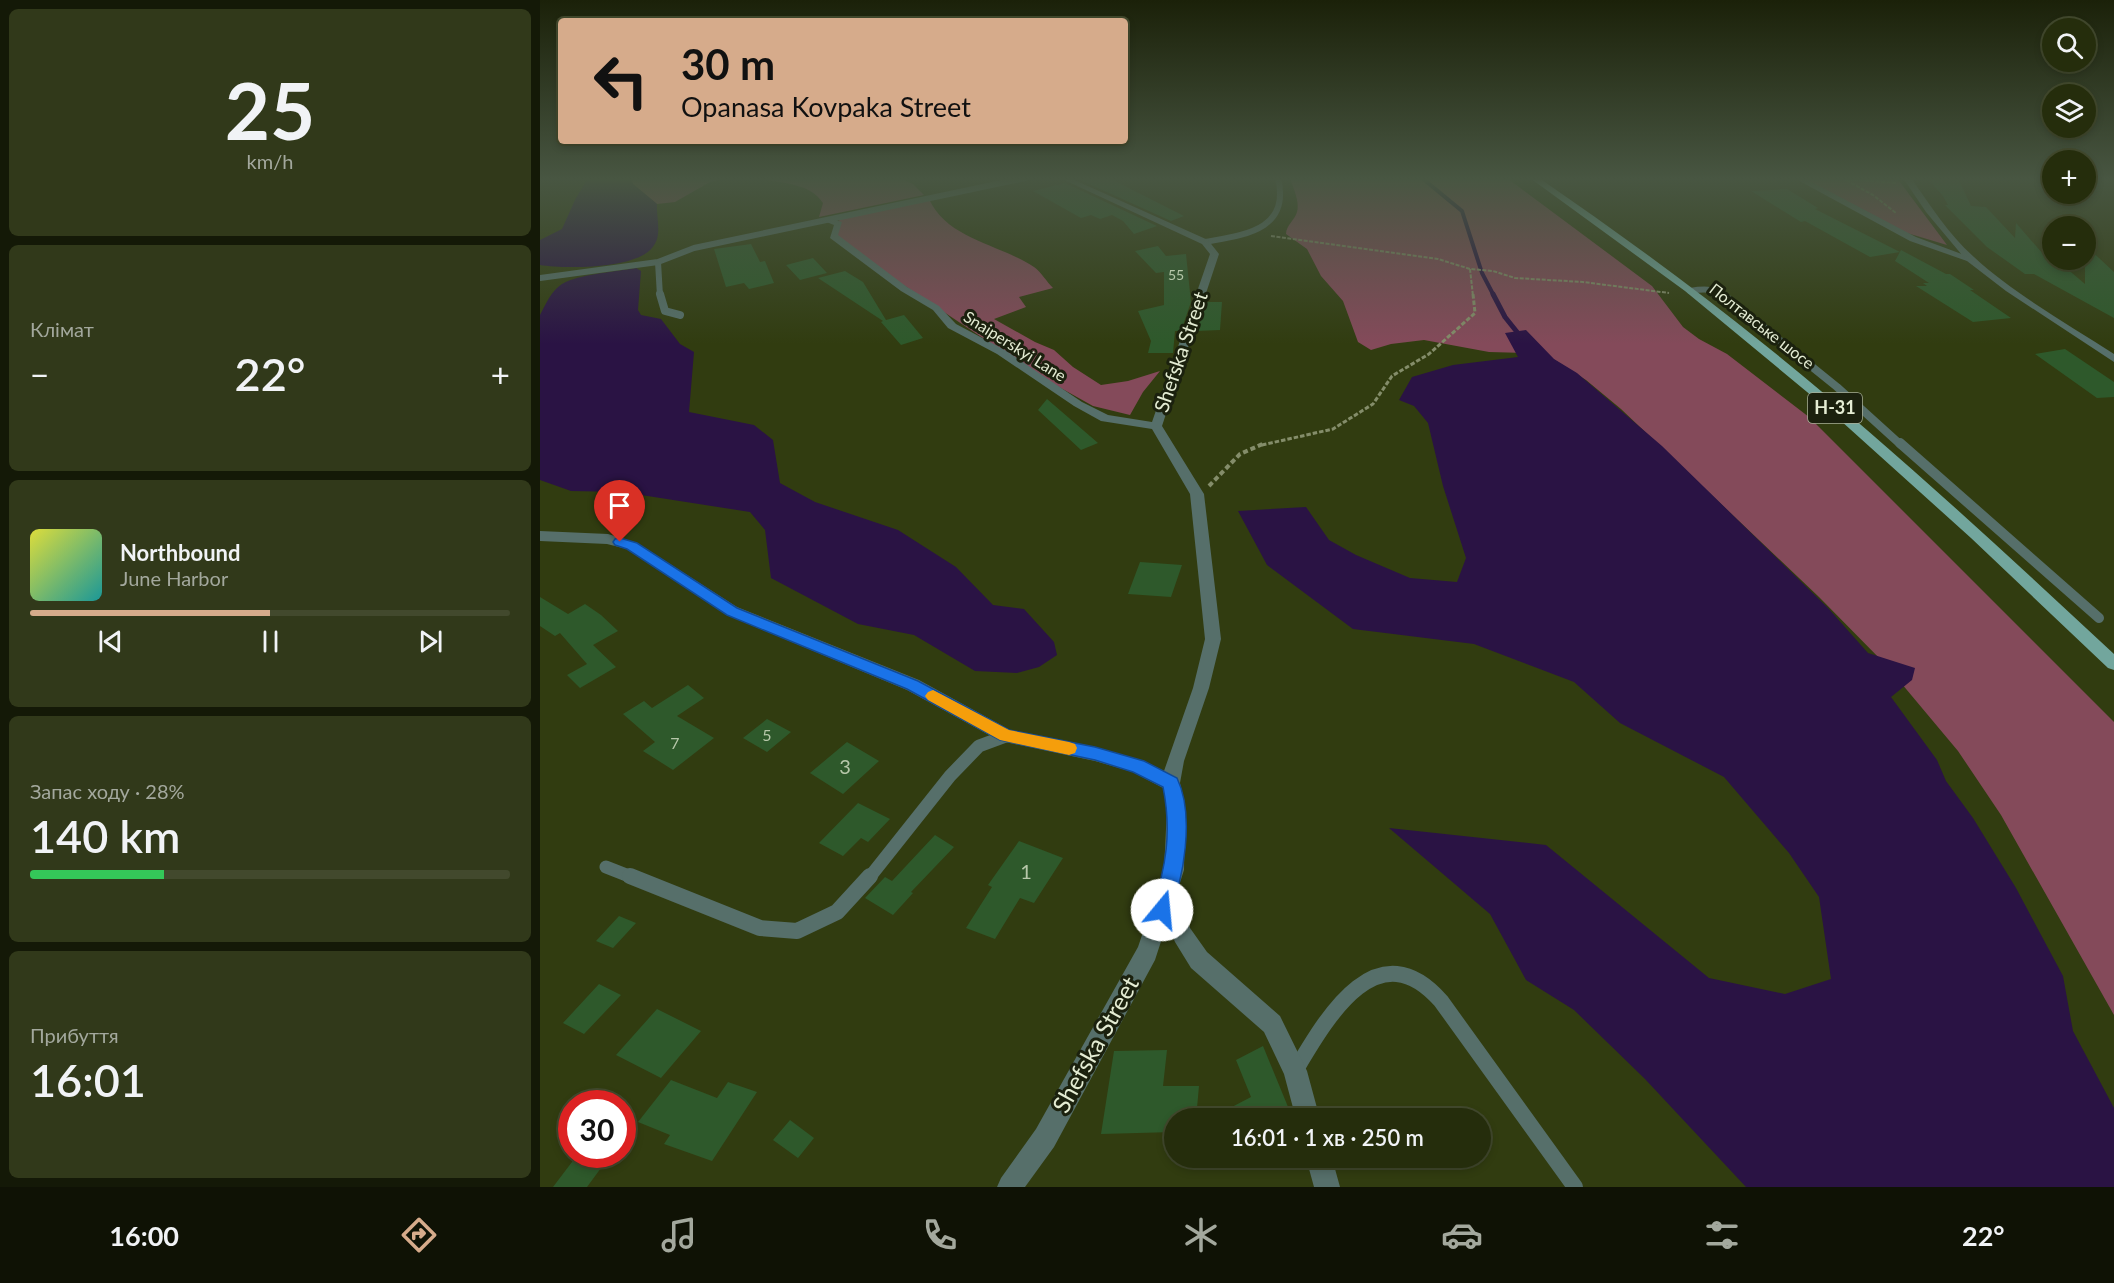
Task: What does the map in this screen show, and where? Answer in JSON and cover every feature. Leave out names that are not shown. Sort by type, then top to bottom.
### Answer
[{"type":"main road","name":"Полтавське шосе","points":[[1610,233],[1690,291],[1808,385],[1864,433],[2114,664]]},
{"type":"street","name":"Snaiperskyi Lane","points":[[834,233],[833,236],[886,277],[936,308],[952,326],[1001,352],[1078,404],[1105,418],[1156,426]]},
{"type":"street","points":[[1186,233],[1205,242]]},
{"type":"street","points":[[1902,233],[1970,259]]},
{"type":"street","points":[[1949,233],[1970,259],[2009,289],[2114,359]]},
{"type":"street","name":"Shefska Street","points":[[1010,1187],[1045,1138],[1147,952],[1174,870],[1177,837],[1176,808],[1171,783],[1181,740],[1201,688],[1213,639],[1197,494],[1156,426],[1215,254],[1205,242]]},
{"type":"street","points":[[540,536],[608,539],[632,546],[732,611],[912,685],[1006,736],[1095,754],[1138,766],[1171,783]]},
{"type":"street","points":[[1166,896],[1182,935],[1199,960],[1272,1024],[1295,1071],[1305,1108]]},
{"type":"street","points":[[1322,1168],[1327,1187]]},
{"type":"lane","points":[[540,278],[657,262],[694,248],[766,233]]},
{"type":"lane","points":[[1205,242],[1250,234]]},
{"type":"lane","points":[[657,262],[660,299],[665,311],[680,315]]},
{"type":"lane","points":[[1690,291],[1705,289],[1719,292],[1798,354],[2099,618]]},
{"type":"lane","points":[[606,867],[760,928],[797,931],[837,912],[860,889],[950,776],[978,746],[1006,736]]},
{"type":"lane","points":[[1295,1071],[1328,1017],[1366,980],[1382,974],[1400,973],[1417,979],[1431,990],[1530,1122],[1575,1187]]},
{"type":"path","points":[[1250,234],[1438,259],[1470,269],[1493,271],[1515,278],[1584,282],[1666,293],[1690,291]]},
{"type":"path","points":[[1197,494],[1216,481],[1240,454],[1266,443],[1333,429],[1373,404],[1392,376],[1429,354],[1475,313],[1470,269]]},
{"type":"shaded area","points":[[553,233],[658,233],[652,248],[643,255],[616,264],[582,267],[540,265],[540,240]]},
{"type":"shaded area","points":[[964,233],[1034,267],[1053,288],[1019,297],[1026,307],[994,319],[1054,350],[1073,367],[1101,385],[1128,381],[1160,371],[1143,392],[1130,415],[1093,406],[1041,377],[881,270],[835,235]]},
{"type":"shaded area","points":[[1581,233],[1652,286],[1683,327],[1699,339],[1727,354],[1809,417],[2114,722],[2114,1015],[2001,815],[1958,751],[1886,665],[1819,597],[1621,409],[1586,380],[1550,357],[1526,353],[1489,352],[1424,340],[1391,344],[1371,350],[1358,342],[1343,301],[1321,276],[1307,249],[1286,234]]},
{"type":"shaded area","points":[[1908,233],[1938,233],[1947,245]]},
{"type":"shaded area","points":[[636,268],[641,271],[638,310],[641,315],[661,319],[680,344],[694,352],[689,412],[754,425],[773,440],[780,483],[815,502],[898,530],[956,567],[993,605],[1024,609],[1054,642],[1057,655],[1039,667],[1017,673],[975,671],[914,635],[858,624],[771,578],[765,530],[750,512],[622,492],[571,491],[540,480],[540,315],[552,294],[562,284],[587,276]]},
{"type":"shaded area","points":[[1526,330],[1554,359],[1577,373],[1662,446],[1828,608],[1868,653],[1915,668],[1912,680],[1891,697],[1937,760],[1946,781],[1973,818],[2016,888],[2063,976],[2073,1031],[2114,1108],[2114,1187],[1746,1187],[1645,1079],[1574,1010],[1526,980],[1490,914],[1389,828],[1546,845],[1709,978],[1785,994],[1831,979],[1819,897],[1789,853],[1724,777],[1620,723],[1574,682],[1474,644],[1353,629],[1267,565],[1238,511],[1306,507],[1329,540],[1356,555],[1410,578],[1457,582],[1466,558],[1443,486],[1428,423],[1414,406],[1399,400],[1412,377],[1453,365],[1518,357],[1505,333]]},
{"type":"building","points":[[1827,233],[1863,233],[1900,252],[1870,257]]},
{"type":"building","points":[[1973,233],[2011,233],[2015,238],[2015,233],[2025,233],[2042,253],[2042,270],[2068,270],[2085,284],[2085,270],[2096,270],[2096,255],[2114,272],[2114,318],[2034,274],[2025,274],[1987,247]]},
{"type":"building","points":[[751,244],[760,262],[765,261],[774,283],[749,289],[744,283],[726,287],[714,249]]},
{"type":"building","points":[[1158,246],[1166,256],[1186,254],[1191,302],[1181,331],[1175,331],[1173,353],[1148,353],[1151,341],[1138,311],[1164,305],[1164,272],[1156,273],[1135,251]]},
{"type":"building","points":[[1901,250],[1950,274],[2011,318],[1973,322],[1916,286],[1927,286],[1923,283],[1929,283],[1895,261]]},
{"type":"building","points":[[813,258],[827,273],[800,280],[786,265]]},
{"type":"building","points":[[845,271],[863,282],[886,320],[904,315],[923,338],[901,345],[881,322],[883,321],[818,278]]},
{"type":"building","points":[[1205,302],[1222,302],[1220,330],[1196,331]]},
{"type":"building","points":[[2065,349],[2114,382],[2114,397],[2097,398],[2035,354]]},
{"type":"building","points":[[1047,399],[1098,443],[1081,450],[1038,410]]},
{"type":"building","points":[[1140,562],[1182,565],[1171,597],[1128,594]]},
{"type":"building","points":[[540,597],[568,614],[585,604],[601,615],[618,631],[593,645],[616,667],[580,688],[567,675],[587,664],[560,633],[555,636],[540,626]]},
{"type":"building","points":[[688,685],[704,698],[677,716],[714,738],[673,770],[643,751],[655,742],[623,714],[644,701],[652,708]]},
{"type":"building","points":[[767,719],[791,732],[767,752],[743,738]]},
{"type":"building","points":[[847,742],[879,761],[843,794],[810,773]]},
{"type":"building","points":[[858,803],[890,819],[868,842],[861,838],[843,856],[819,843]]},
{"type":"building","points":[[935,835],[954,847],[911,892],[913,893],[893,915],[865,898],[885,877],[892,881]]},
{"type":"building","points":[[1019,841],[1063,858],[1034,903],[1020,898],[995,939],[966,928],[992,887],[988,885]]},
{"type":"building","points":[[619,916],[636,923],[613,948],[596,941]]},
{"type":"building","points":[[599,984],[621,995],[584,1034],[563,1023]]},
{"type":"building","points":[[657,1009],[701,1031],[661,1078],[616,1055]]},
{"type":"building","points":[[1263,1046],[1288,1108],[1230,1108],[1251,1097],[1236,1060]]},
{"type":"building","points":[[1167,1050],[1163,1086],[1199,1086],[1197,1108],[1164,1108],[1164,1132],[1101,1134],[1114,1051]]},
{"type":"building","points":[[671,1080],[717,1098],[728,1082],[757,1092],[712,1161],[664,1144],[670,1135],[638,1122]]},
{"type":"building","points":[[790,1120],[814,1138],[798,1158],[773,1140]]},
{"type":"building","points":[[567,1168],[601,1168],[587,1187],[553,1187]]},
{"type":"waterway","points":[[1469,233],[1482,273],[1494,296]]},
{"type":"waterway","points":[[1493,294],[1505,317],[1521,337]]},
{"type":"slow traffic","points":[[933,696],[1006,736],[1069,748]]},
{"type":"route","points":[[620,542],[632,546],[732,611],[912,685],[1006,736],[1095,754],[1138,766],[1171,783],[1176,808],[1177,837],[1174,870],[1162,910]]}]
